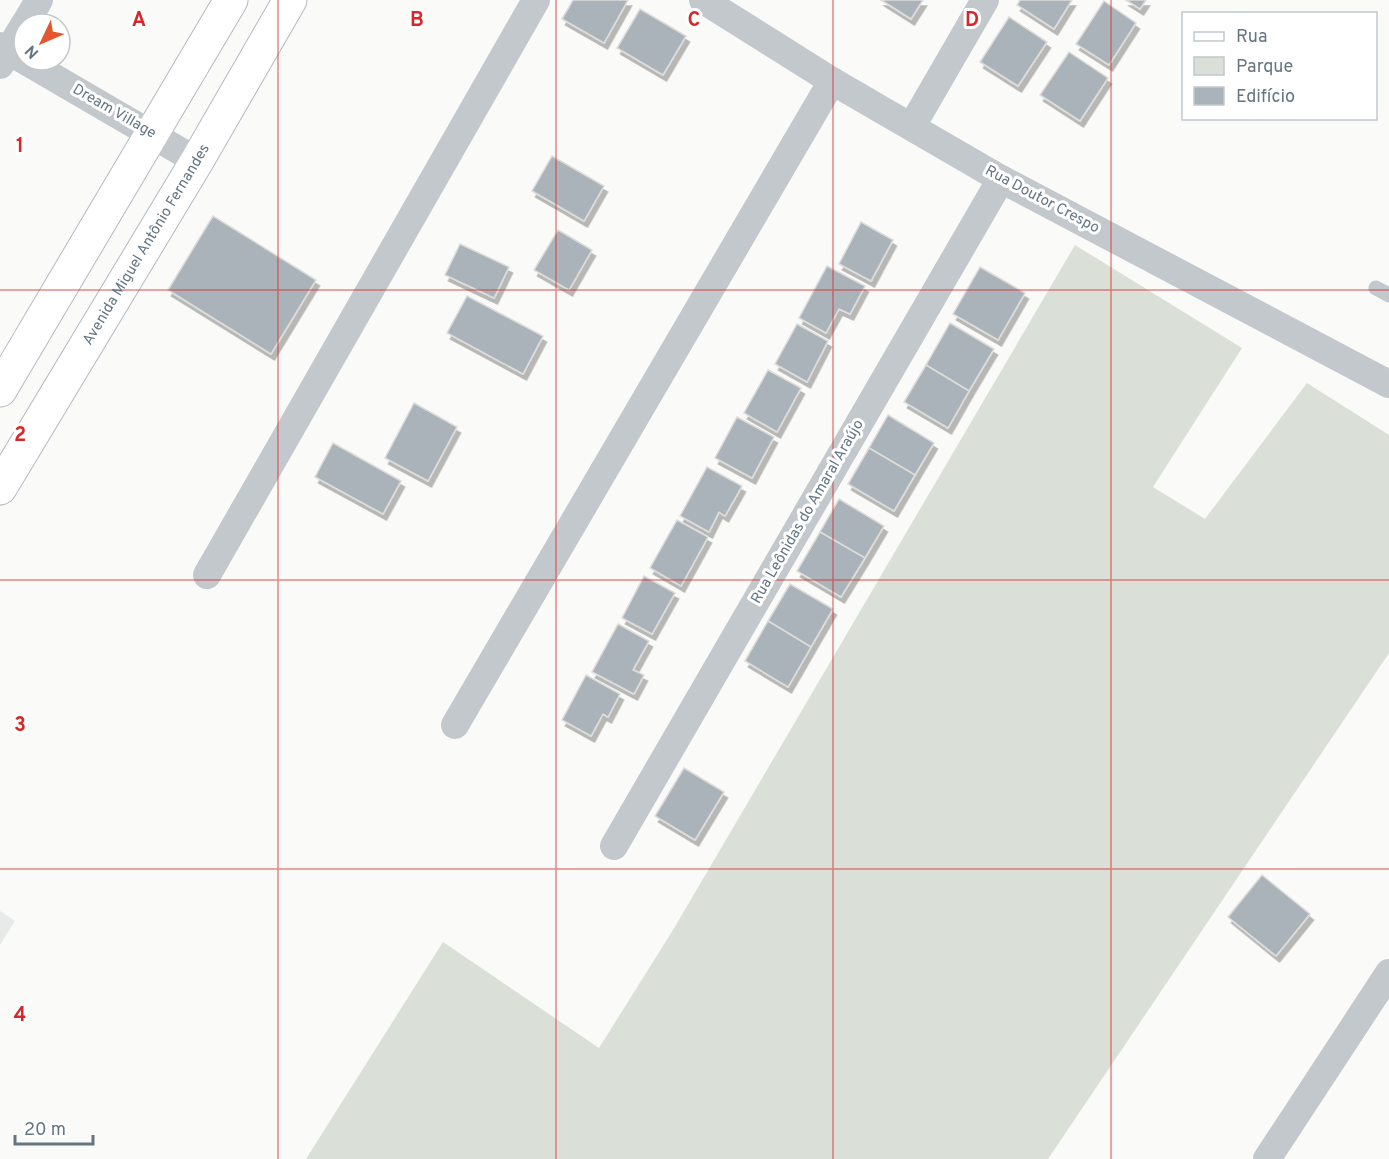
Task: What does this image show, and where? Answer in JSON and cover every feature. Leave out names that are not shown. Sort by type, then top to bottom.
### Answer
[{"type":"street","points":[[0,390],[231,0]]},
{"type":"street","name":"Avenida Miguel Antônio Fernandes","points":[[0,488],[290,0]]},
{"type":"street","points":[[207,575],[536,0]]},
{"type":"street","name":"Rua Doutor Crespo","points":[[703,0],[832,81],[1001,179],[1389,384]]},
{"type":"street","points":[[912,126],[985,0]]},
{"type":"street","points":[[3,54],[12,41]]},
{"type":"street","name":"Dream Village","points":[[3,54],[197,160]]},
{"type":"street","points":[[455,725],[832,81]]},
{"type":"street","name":"Rua Leônidas do Amaral Araújo","points":[[614,846],[1001,179]]},
{"type":"street","points":[[1268,1159],[1389,973]]},
{"type":"shaded area","points":[[0,911],[15,921],[0,945]]},
{"type":"green space","points":[[1075,245],[1242,348],[1153,487],[1205,519],[1307,383],[1389,435],[1389,653],[1048,1159],[306,1159],[443,942],[599,1048],[673,930]]},
{"type":"building","points":[[573,0],[628,0],[604,43],[562,19]]},
{"type":"building","points":[[881,0],[923,0],[911,19]]},
{"type":"building","points":[[1020,0],[1072,0],[1054,29],[1017,5]]},
{"type":"building","points":[[1126,0],[1146,0],[1140,9]]},
{"type":"building","points":[[1104,1],[1136,23],[1109,65],[1076,44]]},
{"type":"building","points":[[640,9],[686,36],[663,75],[617,48]]},
{"type":"building","points":[[1009,17],[1047,42],[1018,86],[980,62]]},
{"type":"building","points":[[1069,52],[1108,78],[1080,121],[1040,95]]},
{"type":"building","points":[[552,156],[604,186],[584,221],[532,191]]},
{"type":"building","points":[[213,216],[316,280],[271,354],[168,290]]},
{"type":"building","points":[[861,222],[893,240],[871,281],[839,264]]},
{"type":"building","points":[[558,230],[592,250],[569,290],[534,270]]},
{"type":"building","points":[[460,244],[509,267],[494,298],[445,275]]},
{"type":"building","points":[[827,266],[865,286],[850,314],[839,309],[826,333],[799,318]]},
{"type":"building","points":[[980,267],[1025,293],[998,340],[953,314]]},
{"type":"building","points":[[467,296],[543,336],[523,374],[447,333]]},
{"type":"building","points":[[950,323],[994,349],[969,391],[926,365]]},
{"type":"building","points":[[797,324],[828,341],[807,382],[775,364]]},
{"type":"building","points":[[926,365],[969,391],[948,428],[904,402]]},
{"type":"building","points":[[768,370],[801,388],[777,432],[744,413]]},
{"type":"building","points":[[414,403],[457,427],[428,481],[385,458]]},
{"type":"building","points":[[888,415],[934,443],[915,475],[869,448]]},
{"type":"building","points":[[737,417],[774,437],[752,478],[715,458]]},
{"type":"building","points":[[333,443],[401,481],[383,514],[315,477]]},
{"type":"building","points":[[869,448],[915,475],[894,511],[848,484]]},
{"type":"building","points":[[707,467],[742,486],[725,516],[719,512],[709,532],[680,516]]},
{"type":"building","points":[[839,499],[884,526],[865,558],[820,532]]},
{"type":"building","points":[[677,520],[708,537],[681,586],[650,568]]},
{"type":"building","points":[[820,532],[865,558],[841,597],[797,571]]},
{"type":"building","points":[[644,576],[675,593],[652,634],[622,618]]},
{"type":"building","points":[[790,584],[833,609],[811,647],[768,621]]},
{"type":"building","points":[[768,621],[811,647],[788,687],[745,661]]},
{"type":"building","points":[[618,624],[649,641],[633,670],[644,675],[634,694],[592,672]]},
{"type":"building","points":[[586,675],[620,694],[608,717],[603,714],[591,736],[562,720]]},
{"type":"building","points":[[684,768],[724,792],[695,840],[655,816]]},
{"type":"building","points":[[1262,875],[1310,914],[1276,956],[1228,917]]}]
